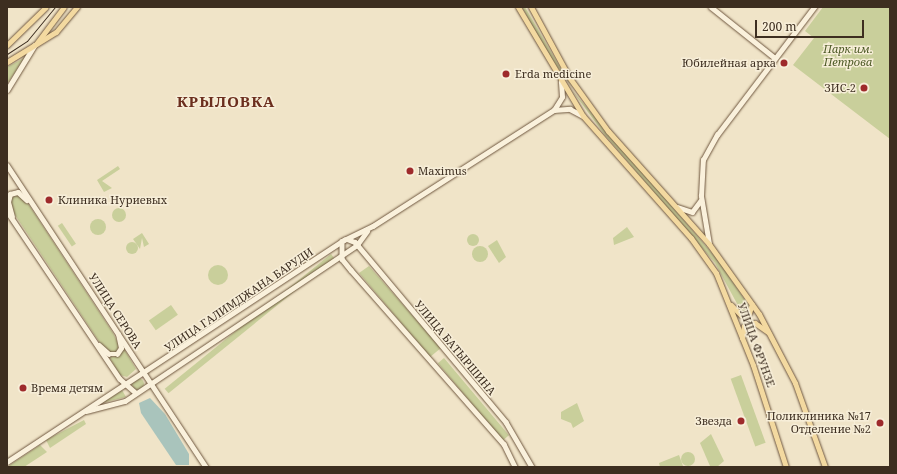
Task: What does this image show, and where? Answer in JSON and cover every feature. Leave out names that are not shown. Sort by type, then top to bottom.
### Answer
[{"type":"main road","points":[[7,45],[20,35],[41,13],[44,7]]},
{"type":"main road","points":[[34,46],[64,7]]},
{"type":"main road","points":[[7,62],[56,32],[77,7]]},
{"type":"main road","name":"УЛИЦА ФРУНЗЕ","points":[[518,7],[561,82],[583,116],[692,238],[716,273],[729,302],[786,467]]},
{"type":"main road","points":[[530,7],[542,34],[599,119],[709,244],[752,304],[796,383],[825,467]]},
{"type":"main road","points":[[729,302],[741,315],[749,313],[752,304]]},
{"type":"main road","points":[[742,339],[744,326],[748,323],[755,323],[770,334]]},
{"type":"street","points":[[711,7],[775,58]]},
{"type":"street","points":[[709,244],[702,196],[701,169],[707,150],[814,7]]},
{"type":"street","points":[[7,90],[34,46]]},
{"type":"street","points":[[373,226],[554,110],[562,97],[561,82]]},
{"type":"street","points":[[554,110],[570,109],[583,116]]},
{"type":"street","name":"УЛИЦА СЕРОВА","points":[[7,165],[116,327],[206,467]]},
{"type":"street","points":[[12,219],[8,202],[11,193],[20,193],[33,205]]},
{"type":"street","points":[[674,205],[692,212],[702,196]]},
{"type":"street","points":[[7,211],[123,384],[136,394]]},
{"type":"street","name":"УЛИЦА ГАЛИМДЖАНА БАРУДИ","points":[[7,462],[123,384],[144,372],[344,240],[373,226]]},
{"type":"street","name":"УЛИЦА ГАЛИМДЖАНА БАРУДИ","points":[[77,415],[125,401],[136,394],[151,382],[357,245],[373,226]]},
{"type":"street","points":[[344,240],[341,255],[351,270],[504,444],[515,467]]},
{"type":"street","name":"УЛИЦА БАТЫРШИНА","points":[[344,240],[357,245],[506,422],[532,467]]},
{"type":"street","points":[[94,342],[109,354],[117,354],[122,345],[116,327]]},
{"type":"green space","points":[[522,7],[525,7],[571,86],[544,48]]},
{"type":"green space","name":"Парк им. Петрова","points":[[823,7],[890,7],[890,139],[793,65],[814,38],[805,31]]},
{"type":"green space","points":[[24,59],[7,84],[7,67]]},
{"type":"green space","points":[[571,89],[717,259],[749,306],[749,311],[741,311],[715,263],[604,134]]},
{"type":"green space","points":[[118,166],[120,169],[102,181],[112,188],[104,192],[97,180]]},
{"type":"green space","points":[[18,194],[29,205],[113,333],[119,345],[117,352],[108,352],[100,343],[15,215],[9,199]]},
{"type":"green space","points":[[116,208],[122,208],[126,212],[126,218],[122,222],[116,222],[112,218],[112,212]]},
{"type":"green space","points":[[95,219],[101,219],[106,224],[104,233],[101,235],[95,235],[90,230],[90,224]]},
{"type":"green space","points":[[62,223],[76,244],[72,247],[58,226]]},
{"type":"green space","points":[[627,227],[634,237],[614,245],[613,238]]},
{"type":"green space","points":[[142,233],[149,244],[144,247],[142,238],[140,249],[133,239]]},
{"type":"green space","points":[[471,234],[475,234],[479,240],[475,246],[471,246],[467,242],[467,238]]},
{"type":"green space","points":[[497,240],[506,257],[499,263],[488,246]]},
{"type":"green space","points":[[134,242],[137,243],[137,253],[130,254],[127,253],[126,246],[127,243]]},
{"type":"green space","points":[[480,246],[487,251],[488,254],[483,261],[480,262],[473,257],[472,254],[477,247]]},
{"type":"green space","points":[[331,254],[335,259],[168,393],[165,389]]},
{"type":"green space","points":[[218,265],[225,268],[228,275],[225,282],[218,285],[211,282],[208,275],[211,268]]},
{"type":"green space","points":[[369,266],[441,348],[430,357],[359,273]]},
{"type":"green space","points":[[171,305],[178,315],[156,330],[149,320]]},
{"type":"green space","points":[[123,347],[136,369],[127,377],[120,375],[109,357],[120,356]]},
{"type":"green space","points":[[444,358],[509,435],[503,441],[438,363]]},
{"type":"green space","points":[[741,375],[766,443],[755,446],[731,379]]},
{"type":"green space","points":[[136,378],[140,378],[144,384],[140,390],[136,390],[132,386],[132,382]]},
{"type":"green space","points":[[122,390],[126,397],[102,403],[121,391]]},
{"type":"green space","points":[[577,403],[584,421],[573,428],[571,423],[561,419],[561,412]]},
{"type":"green space","points":[[84,420],[86,424],[50,448],[46,440]]},
{"type":"green space","points":[[711,434],[724,461],[717,467],[710,466],[700,443]]},
{"type":"green space","points":[[40,445],[47,452],[24,467],[7,467]]},
{"type":"green space","points":[[688,452],[693,454],[695,459],[693,464],[688,466],[683,464],[681,459],[683,454]]},
{"type":"green space","points":[[679,455],[683,466],[660,467],[659,463]]},
{"type":"water","points":[[150,398],[165,414],[189,454],[189,465],[176,465],[141,413],[139,403]]},
{"type":"tram line","points":[[7,54],[27,41],[55,7]]},
{"type":"place","name":"Юбилейная арка","points":[[784,63]]},
{"type":"place","name":"Erda medicine","points":[[506,74]]},
{"type":"place","name":"ЗИС-2","points":[[864,88]]},
{"type":"place","name":"Maximus","points":[[410,171]]},
{"type":"place","name":"Клиника Нуриевых","points":[[49,200]]},
{"type":"place","name":"Время детям","points":[[23,388]]},
{"type":"place","name":"Звезда","points":[[741,421]]},
{"type":"place","name":"Поликлиника №17 Отделение №2","points":[[880,423]]},
{"type":"district","name":"КРЫЛОВКА","points":[[226,102]]}]
